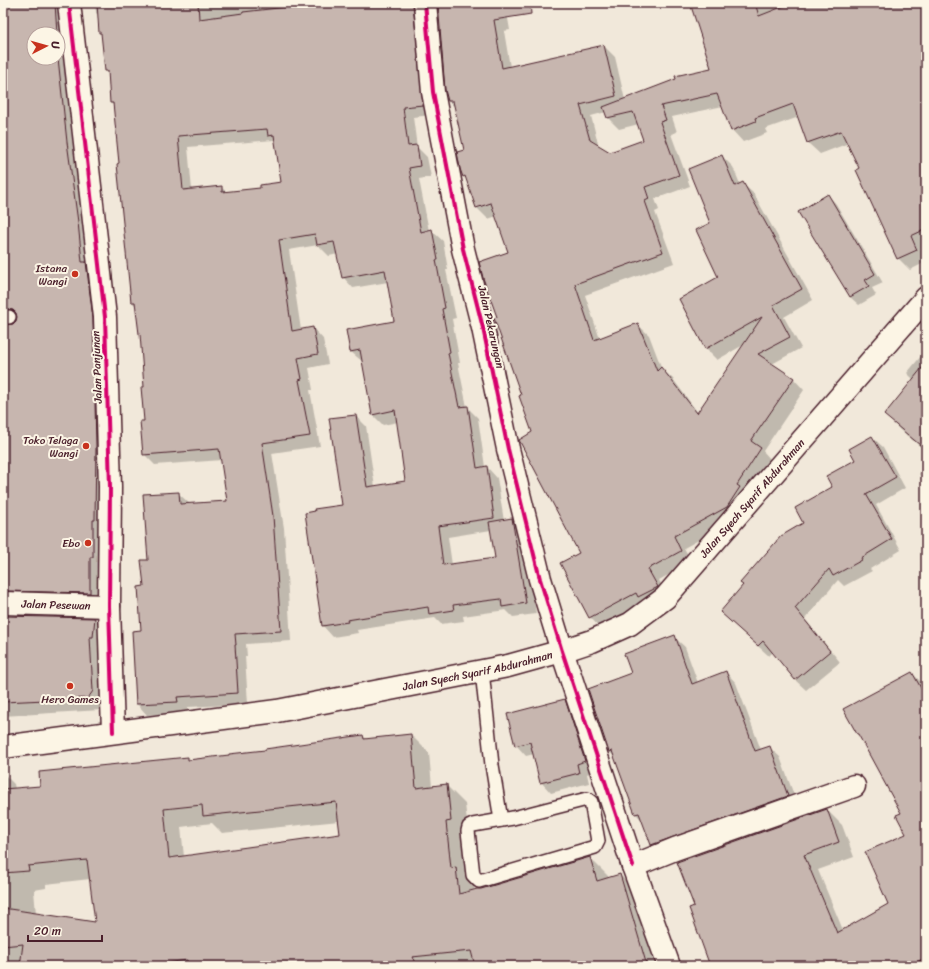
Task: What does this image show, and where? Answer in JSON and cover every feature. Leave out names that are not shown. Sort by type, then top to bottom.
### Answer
[{"type":"street","name":"Jalan Panjunan","points":[[69,3],[100,317],[110,487],[109,606],[113,732]]},
{"type":"street","name":"Jalan Pekarungan","points":[[425,3],[433,92],[463,249],[483,328],[511,464],[540,579],[562,651],[633,866],[669,966]]},
{"type":"street","name":"Jalan Syech Syarif Abdurahman","points":[[3,747],[277,711],[508,666],[592,641],[630,624],[665,598],[926,298]]},
{"type":"street","name":"Jalan Pesewan","points":[[3,603],[109,606]]},
{"type":"street","points":[[633,866],[674,849],[854,786]]},
{"type":"lane","points":[[482,671],[492,765],[501,820]]},
{"type":"lane","points":[[587,799],[591,802],[598,841],[595,848],[479,881],[473,875],[468,831],[469,827],[501,820],[587,799]]},
{"type":"building","points":[[3,3],[55,3],[56,26],[26,26],[26,66],[59,66],[82,262],[86,262],[93,318],[96,446],[95,520],[93,520],[93,557],[90,557],[90,593],[3,591],[3,325],[13,324],[17,317],[13,310],[3,309]]},
{"type":"building","points":[[97,3],[198,3],[199,19],[287,7],[287,3],[413,3],[423,105],[403,107],[408,146],[417,145],[420,166],[409,168],[421,232],[432,229],[445,308],[442,309],[450,352],[448,353],[459,407],[468,406],[477,468],[487,466],[494,518],[438,526],[443,565],[495,558],[489,522],[512,518],[526,603],[502,607],[501,599],[453,605],[454,610],[429,614],[428,607],[347,620],[348,622],[322,626],[305,513],[315,511],[314,509],[342,505],[329,418],[356,415],[367,487],[405,481],[395,410],[372,415],[360,350],[350,352],[346,330],[394,321],[385,270],[342,278],[334,242],[317,245],[315,234],[279,240],[292,331],[313,327],[318,354],[298,358],[302,379],[299,380],[310,436],[262,443],[273,516],[281,631],[235,634],[238,693],[177,697],[178,702],[136,704],[132,631],[141,630],[138,587],[144,586],[141,560],[148,560],[143,494],[179,492],[180,504],[227,501],[219,449],[143,455],[140,421],[144,421],[141,387],[144,387],[140,334],[135,302],[131,302],[117,164],[119,163],[113,103],[110,103],[108,71],[105,71],[101,33],[99,33]],"holes":[[[267,129],[268,136],[274,135],[281,182],[260,185],[260,188],[222,192],[222,186],[183,190],[178,136]]]},
{"type":"building","points":[[438,3],[530,3],[531,14],[494,20],[502,68],[604,45],[616,96],[580,105],[590,140],[610,152],[643,140],[633,112],[607,118],[603,107],[676,79],[675,76],[711,68],[690,3],[755,3],[759,16],[792,3],[926,3],[926,229],[911,236],[917,250],[897,259],[856,170],[859,168],[841,131],[807,143],[793,104],[755,118],[756,121],[731,131],[717,94],[661,106],[666,120],[660,122],[679,175],[645,187],[649,199],[645,201],[663,252],[575,284],[594,340],[638,323],[657,371],[661,367],[697,413],[762,317],[705,349],[679,299],[718,277],[696,230],[710,223],[688,169],[722,155],[735,186],[743,182],[802,289],[773,305],[790,337],[758,354],[794,378],[751,441],[761,448],[737,485],[740,487],[727,507],[674,536],[681,551],[648,569],[658,587],[638,597],[636,593],[589,618],[560,563],[579,553],[519,440],[532,432],[519,396],[521,395],[494,318],[497,317],[479,262],[508,252],[491,203],[476,208],[465,176],[463,177],[460,169],[457,152],[464,150],[453,101],[448,101],[445,90]]},
{"type":"building","points":[[828,194],[875,274],[865,280],[869,286],[850,297],[798,212]]},
{"type":"building","points":[[926,363],[926,450],[884,415]]},
{"type":"building","points":[[872,436],[896,477],[866,494],[892,539],[861,558],[862,560],[833,576],[829,569],[795,608],[830,651],[795,680],[763,641],[758,646],[720,612],[743,585],[740,583],[781,536],[803,523],[795,508],[832,487],[826,476],[855,460],[849,449]]},
{"type":"building","points":[[3,616],[95,618],[93,637],[90,637],[93,691],[88,698],[3,702]]},
{"type":"building","points":[[675,635],[692,684],[726,671],[755,751],[770,746],[788,796],[651,845],[639,813],[635,814],[612,751],[609,752],[588,689],[631,673],[624,654]]},
{"type":"building","points":[[912,672],[926,697],[926,957],[910,966],[710,966],[689,908],[694,906],[677,862],[827,809],[839,842],[804,855],[837,933],[888,904],[865,852],[906,834],[896,815],[901,813],[843,709]]},
{"type":"building","points":[[565,699],[585,761],[577,764],[579,773],[540,783],[530,742],[515,746],[507,714]]},
{"type":"building","points":[[411,734],[416,788],[447,784],[451,821],[446,822],[451,868],[456,867],[459,894],[590,857],[597,881],[620,874],[647,966],[475,966],[471,951],[412,957],[417,966],[188,966],[187,960],[145,966],[20,966],[23,944],[3,946],[3,908],[95,922],[87,860],[28,866],[29,871],[3,873],[3,789],[40,786],[39,772],[188,757],[188,760],[363,735],[364,739]],"holes":[[[336,802],[340,834],[169,858],[164,809],[202,805],[203,816]]]},
{"type":"cycle path","points":[[69,3],[105,317],[110,487],[109,606],[113,732]]},
{"type":"cycle path","points":[[425,3],[433,92],[463,249],[483,328],[508,449],[540,579],[562,651],[633,866]]},
{"type":"place","name":"Istana Wangi","points":[[75,274]]},
{"type":"place","name":"Toko Telaga Wangi","points":[[86,446]]},
{"type":"place","name":"Ebo","points":[[88,543]]},
{"type":"place","name":"Hero Games","points":[[70,686]]}]
